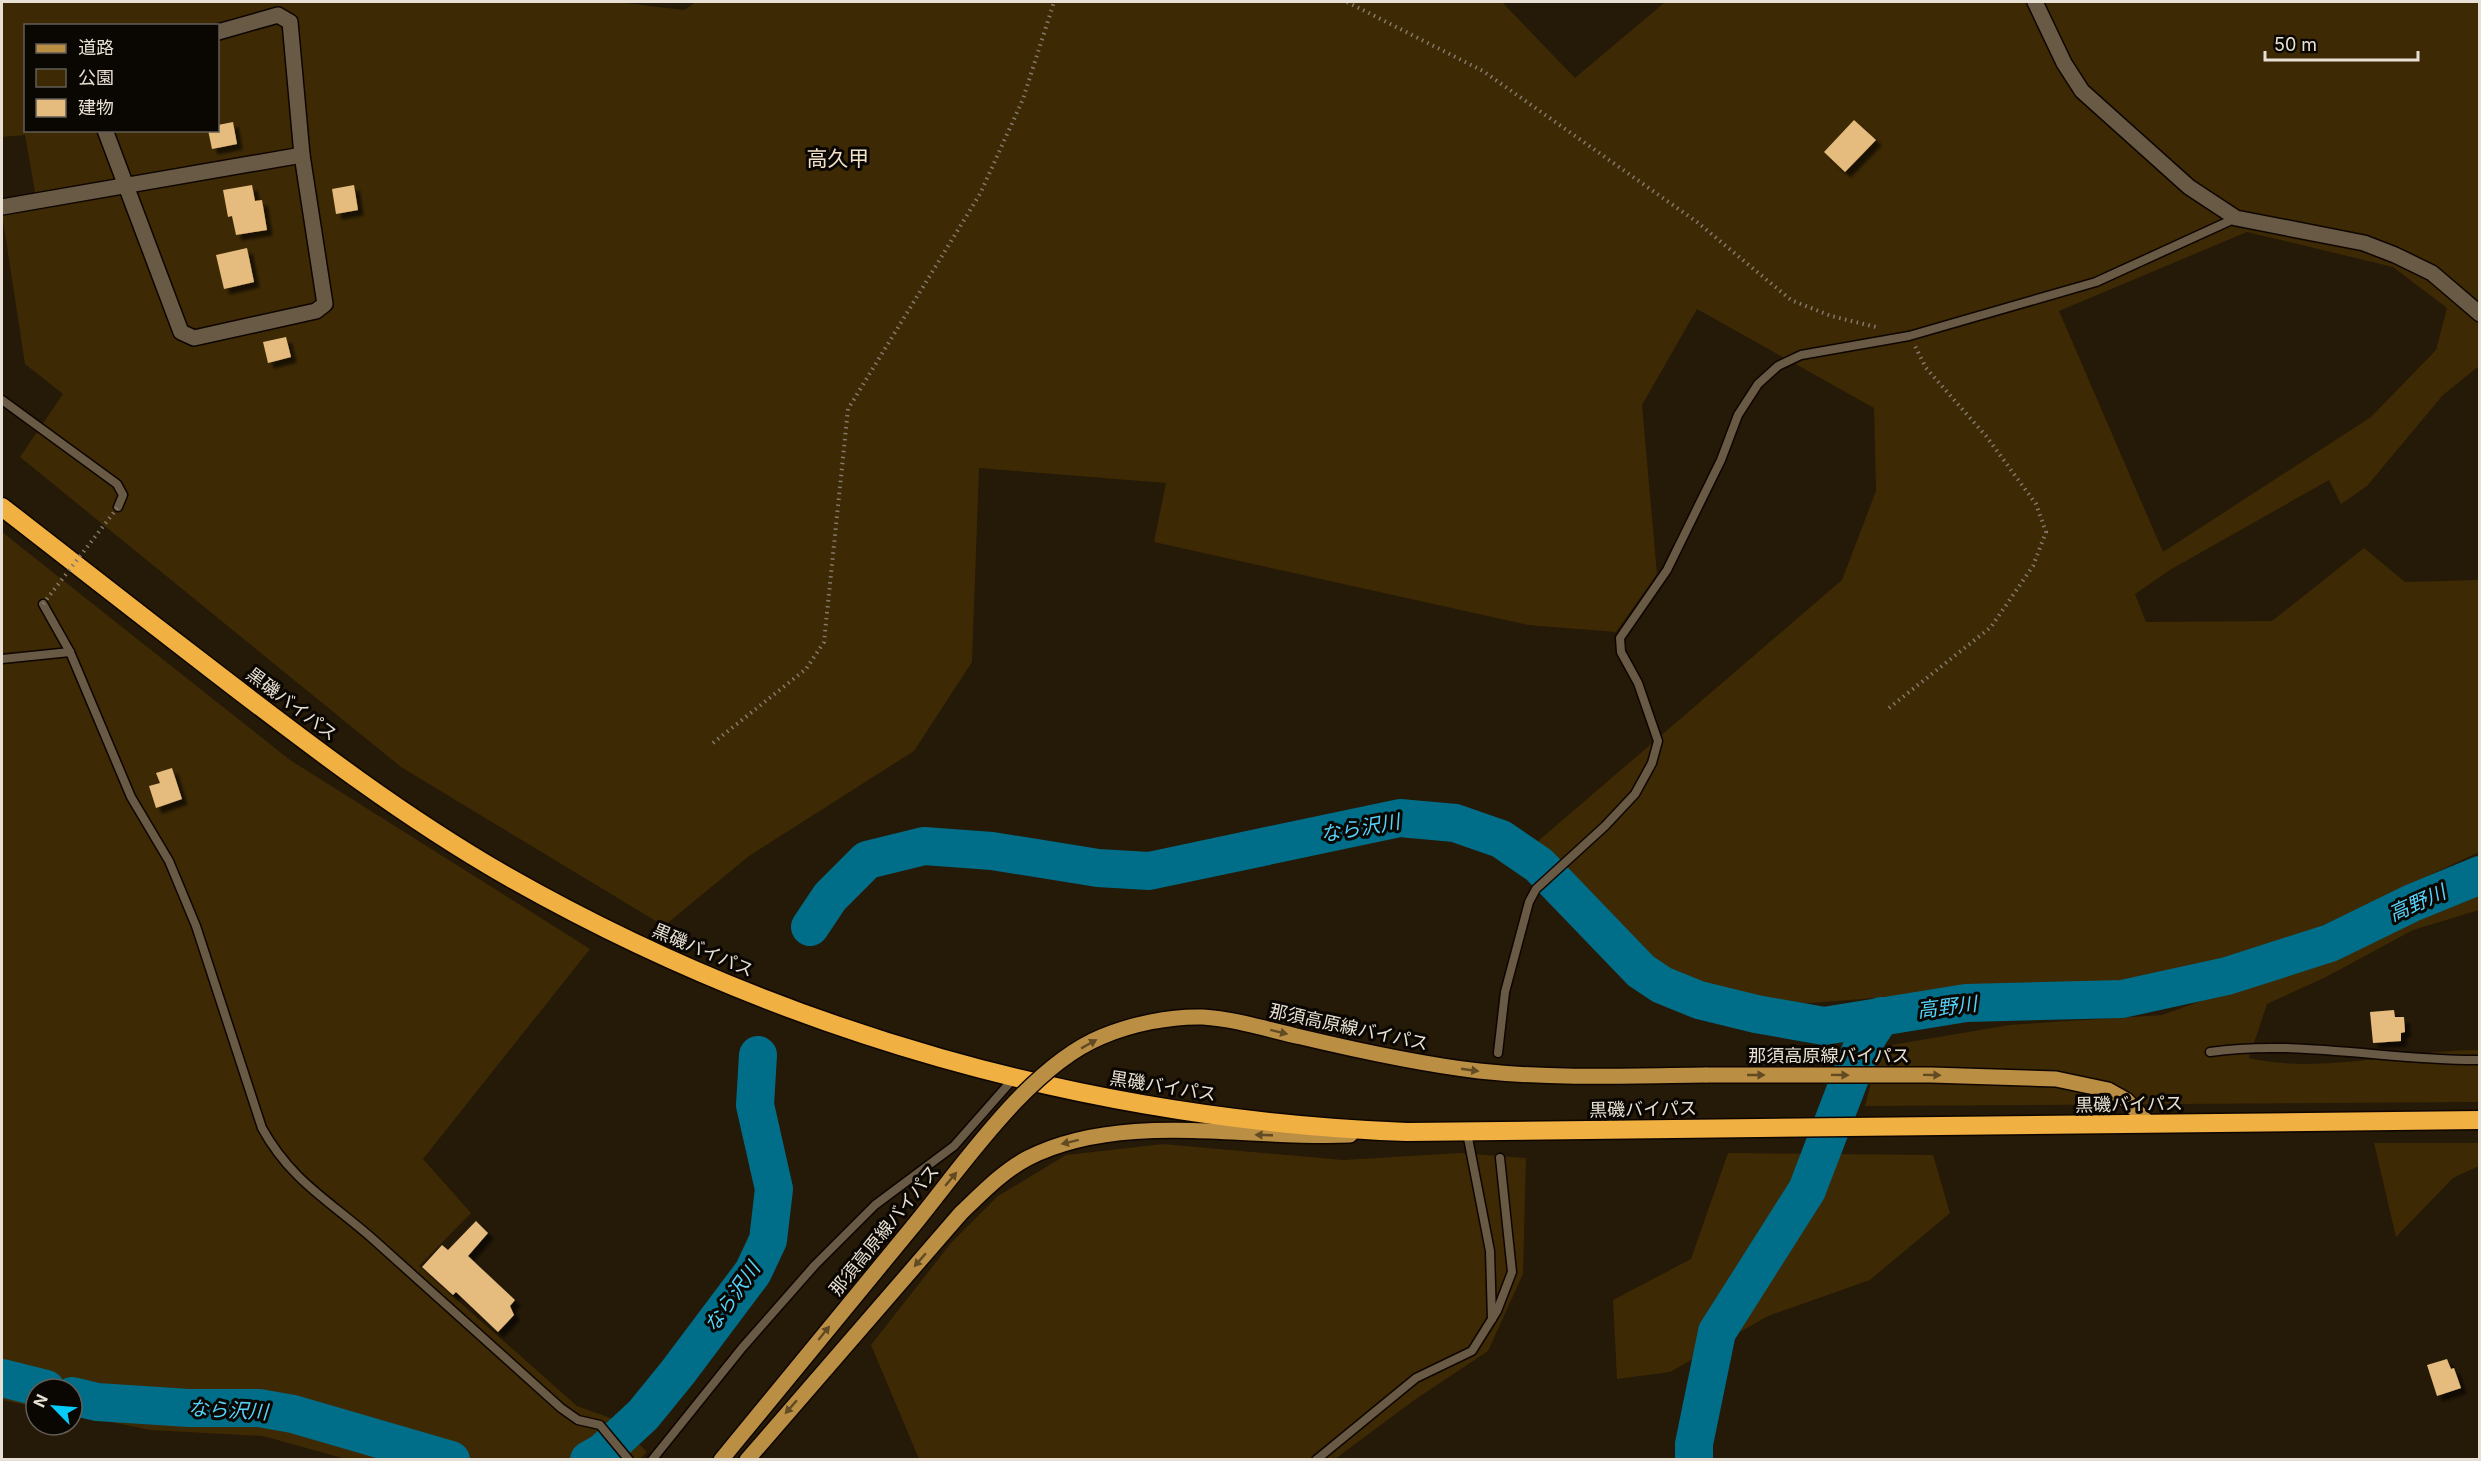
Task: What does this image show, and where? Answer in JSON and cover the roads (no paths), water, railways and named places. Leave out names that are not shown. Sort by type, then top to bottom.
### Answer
[{"type":"highway","name":"黒磯バイパス","points":[[2,507],[311,746],[426,825],[504,874],[621,937],[796,1012],[895,1046],[1014,1078],[1113,1100],[1201,1114],[1337,1129],[1407,1132],[2480,1120]]},
{"type":"main road","name":"那須高原線バイパス","points":[[720,1460],[991,1131],[1046,1073],[1073,1052],[1101,1037],[1134,1026],[1169,1019],[1203,1017],[1240,1023],[1382,1056],[1481,1071],[1582,1076],[1807,1074],[2056,1078],[2092,1084],[2126,1100],[2149,1124]]},
{"type":"main road","points":[[747,1460],[961,1213],[993,1183],[1026,1159],[1057,1146],[1092,1137],[1143,1132],[1282,1136],[1407,1132]]},
{"type":"street","points":[[2035,2],[2064,63],[2082,91],[2189,187],[2236,218],[2364,243],[2395,255],[2432,273],[2480,314]]},
{"type":"street","points":[[106,132],[182,332],[194,338],[316,311],[325,304],[302,155],[290,22],[278,15],[219,32]]},
{"type":"street","points":[[2,207],[302,155]]},
{"type":"lane","points":[[1498,1053],[1505,992],[1529,902],[1536,889],[1565,860],[1605,826],[1635,794],[1652,763],[1658,741],[1638,683],[1621,652],[1620,638],[1667,570],[1721,460],[1738,415],[1758,384],[1778,366],[1801,355],[1909,336],[2096,282],[2236,218]]},
{"type":"lane","points":[[2,400],[117,484],[123,495],[118,507]]},
{"type":"lane","points":[[43,604],[70,652],[131,797],[169,861],[196,926],[262,1128],[276,1154],[294,1174],[371,1238],[561,1408],[578,1420],[600,1425],[629,1459]]},
{"type":"lane","points":[[2,659],[70,652]]},
{"type":"lane","points":[[2210,1052],[2242,1047],[2351,1052],[2421,1060],[2480,1060]]},
{"type":"lane","points":[[652,1460],[742,1348],[815,1265],[875,1205],[954,1146],[1014,1078]]},
{"type":"lane","points":[[1467,1133],[1490,1251],[1492,1319]]},
{"type":"lane","points":[[1316,1460],[1416,1378],[1472,1351],[1492,1319],[1512,1272],[1500,1158]]},
{"type":"waterway","name":"なら沢川","points":[[810,927],[830,897],[867,860],[924,846],[992,851],[1098,868],[1149,871],[1400,818],[1455,823],[1501,839],[1539,865],[1641,971],[1662,985],[1699,1000],[1756,1014],[1824,1026],[1966,1003],[2122,999],[2227,976],[2330,943],[2412,903],[2480,875]]},
{"type":"waterway","name":"高野川","points":[[1694,1460],[1694,1444],[1717,1332],[1807,1190],[1863,1044],[1881,1016]]},
{"type":"waterway","name":"なら沢川","points":[[589,1460],[603,1452],[643,1415],[678,1372],[753,1272],[768,1240],[774,1189],[755,1105],[758,1055]]},
{"type":"waterway","name":"なら沢川","points":[[2,1378],[24,1384]]},
{"type":"waterway","name":"なら沢川","points":[[84,1399],[97,1402],[189,1408],[259,1408],[293,1414],[451,1460]]},
{"type":"district","name":"高久甲","points":[[838,158]]}]
